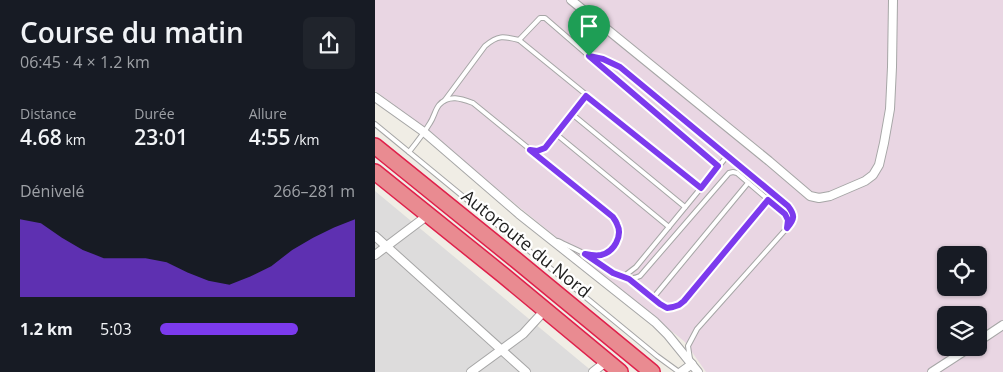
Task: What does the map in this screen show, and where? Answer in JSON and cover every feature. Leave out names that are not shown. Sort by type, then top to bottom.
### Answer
[{"type":"highway","name":"Autoroute du Nord","points":[[375,146],[652,372]]},
{"type":"highway","points":[[375,172],[620,372]]},
{"type":"street","points":[[571,0],[810,196],[819,198],[830,196],[865,181],[873,175],[879,165],[890,109],[893,0]]},
{"type":"street","points":[[375,97],[424,132],[519,214],[655,322],[669,335],[698,372]]},
{"type":"street","points":[[375,255],[428,214]]},
{"type":"street","points":[[375,236],[526,372]]},
{"type":"street","points":[[471,372],[523,334],[545,310]]},
{"type":"street","points":[[987,336],[1003,325]]},
{"type":"street","points":[[932,372],[957,356]]},
{"type":"street","points":[[593,372],[607,361]]},
{"type":"street","points":[[680,372],[692,364]]},
{"type":"lane","points":[[519,40],[540,18],[545,18],[718,166]]},
{"type":"lane","points":[[409,152],[433,118],[439,105],[445,100],[485,46],[493,39],[508,37],[519,40],[701,188]]},
{"type":"lane","points":[[589,56],[603,59],[620,67],[728,155],[792,211],[792,222],[697,329],[688,346],[692,364]]},
{"type":"lane","points":[[530,150],[537,151],[545,148],[586,96]]},
{"type":"lane","points":[[445,100],[461,98],[473,103],[613,217],[618,225],[619,234],[617,242],[611,251],[602,255],[585,254]]},
{"type":"lane","points":[[572,114],[685,207]]},
{"type":"lane","points":[[375,124],[657,356],[680,372]]},
{"type":"lane","points":[[556,134],[669,227]]},
{"type":"lane","points":[[623,277],[636,267],[728,155]]},
{"type":"lane","points":[[629,279],[639,276],[729,173],[737,173],[785,214],[788,220],[787,228]]},
{"type":"lane","points":[[653,298],[748,183]]},
{"type":"lane","points":[[546,236],[585,254],[613,273],[629,279],[667,308],[679,305],[684,301],[768,200]]},
{"type":"shaded area","points":[[375,0],[1003,0],[1003,372],[706,372],[685,342],[375,91]]},
{"type":"shaded area","points":[[375,191],[593,372],[375,372]]},
{"type":"route","points":[[589,56],[603,59],[620,67],[743,167],[792,211],[792,222],[787,228],[788,220],[785,214],[768,200],[679,305],[667,308],[629,279],[613,273],[585,254],[602,255],[611,251],[617,242],[619,234],[618,225],[613,217],[530,150],[537,151],[545,148],[586,96],[701,188],[718,166],[589,56]]}]
